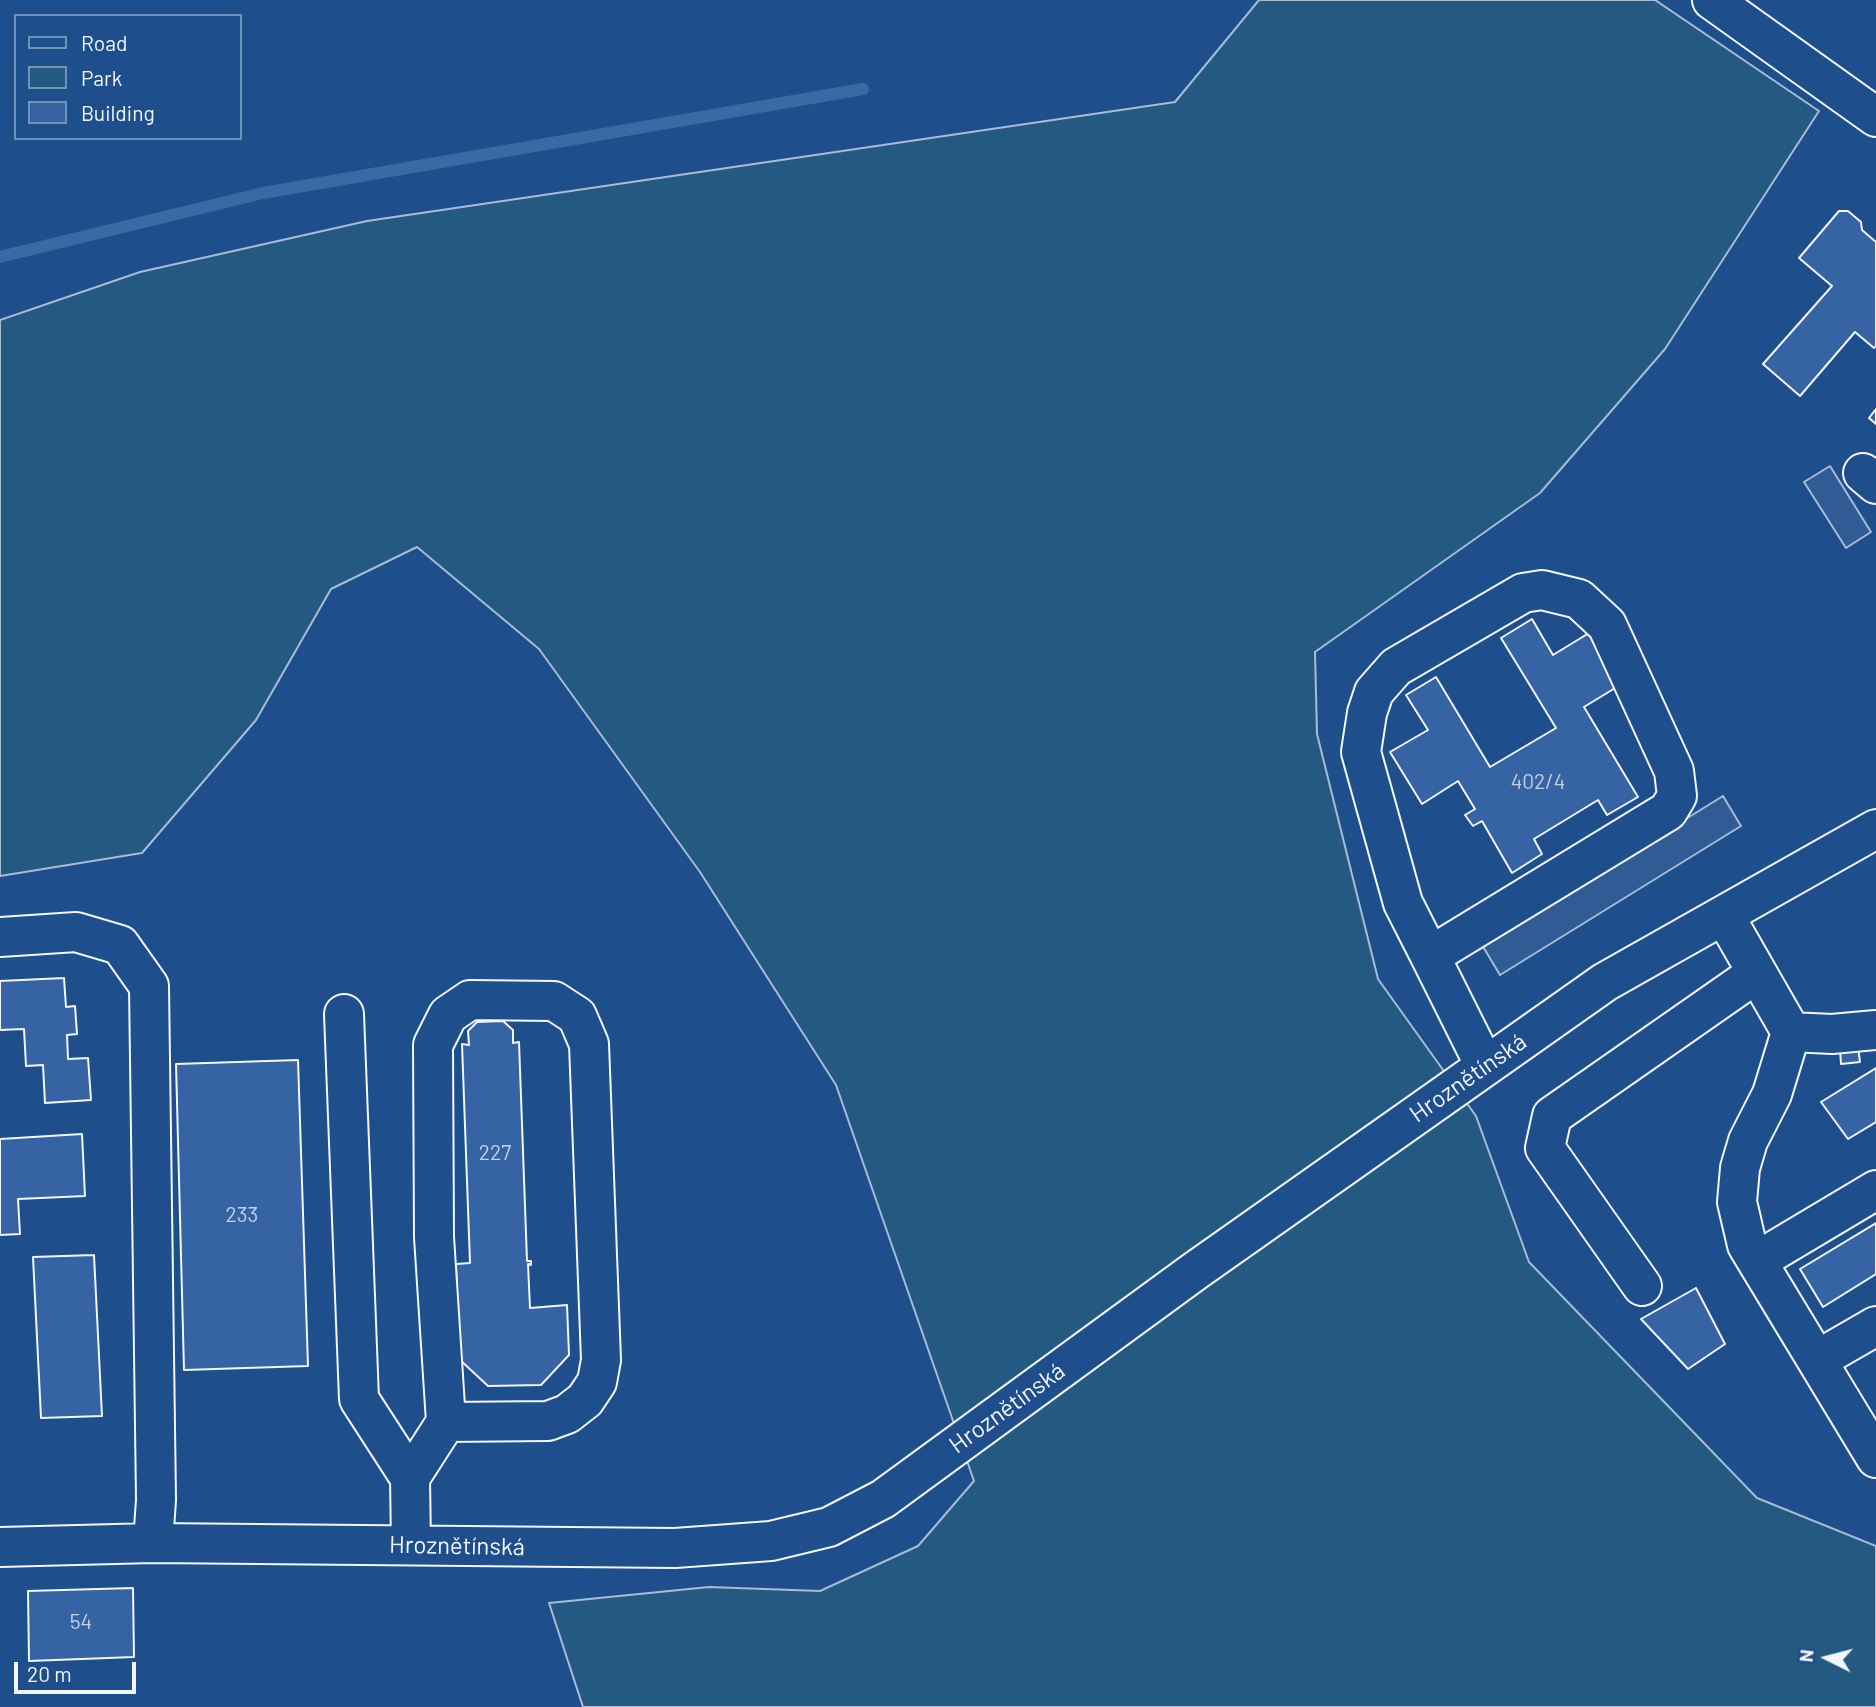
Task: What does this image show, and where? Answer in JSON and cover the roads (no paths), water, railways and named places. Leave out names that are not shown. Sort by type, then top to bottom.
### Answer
[{"type":"street","points":[[1712,0],[1876,117]]},
{"type":"street","points":[[1430,956],[1668,811],[1676,796],[1674,771],[1607,625],[1579,599],[1542,590],[1523,593],[1396,667],[1374,692],[1361,752],[1403,903],[1485,1066]]},
{"type":"street","name":"Hroznětínská","points":[[0,1547],[153,1543],[675,1548],[771,1541],[829,1527],[883,1499],[1195,1271],[1605,982],[1876,829]]},
{"type":"street","points":[[1724,915],[1791,1032],[1772,1094],[1748,1141],[1740,1168],[1737,1202],[1747,1245],[1876,1458]]},
{"type":"street","points":[[0,937],[76,932],[120,945],[149,986],[156,1500],[153,1543]]},
{"type":"street","points":[[1642,1286],[1545,1149],[1552,1116],[1757,973]]},
{"type":"street","points":[[410,1478],[446,1422],[434,1237],[433,1045],[448,1015],[470,1000],[554,1001],[577,1016],[589,1044],[601,1360],[597,1382],[576,1407],[548,1421],[446,1422]]},
{"type":"street","points":[[344,1014],[359,1399],[410,1478],[411,1545]]},
{"type":"street","points":[[1791,1032],[1832,1034],[1876,1030]]},
{"type":"street","points":[[1757,1261],[1876,1190]]},
{"type":"street","points":[[1817,1360],[1876,1326]]},
{"type":"waterway","points":[[0,257],[263,193],[863,89]]}]
